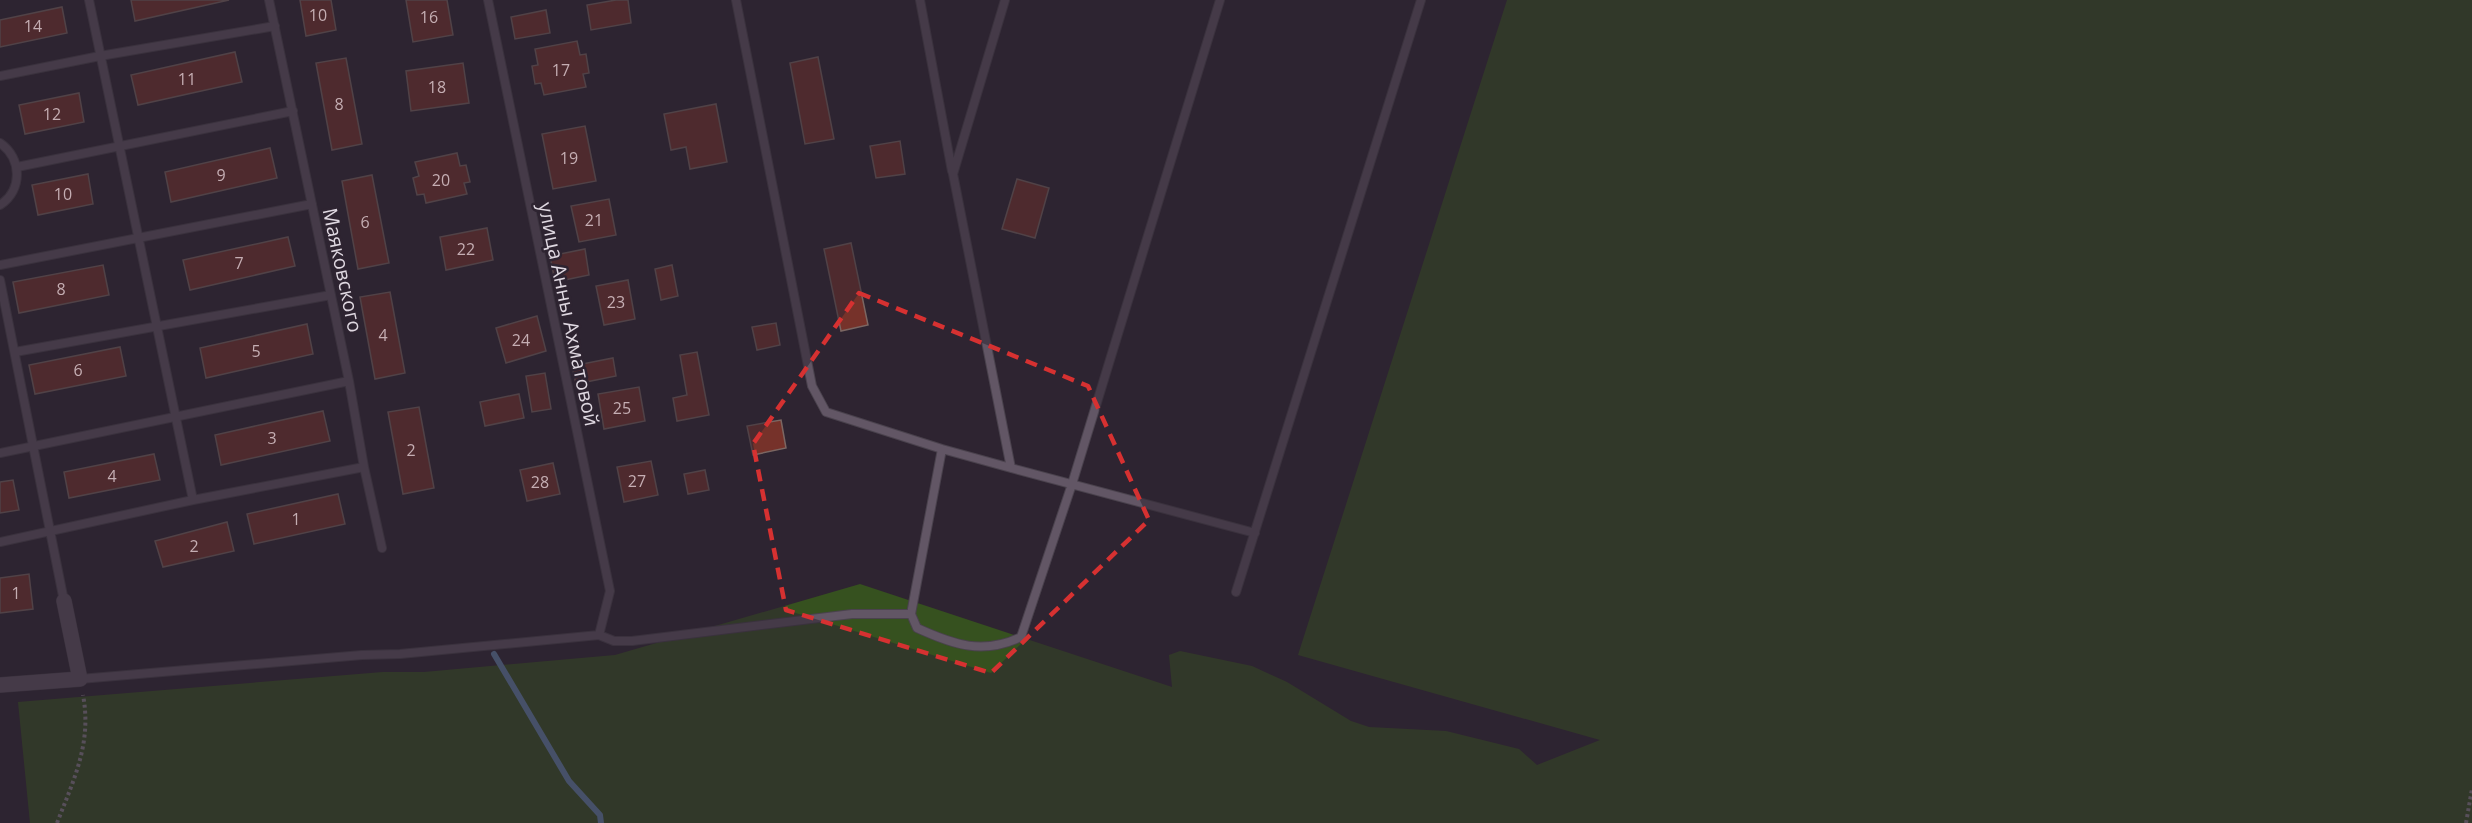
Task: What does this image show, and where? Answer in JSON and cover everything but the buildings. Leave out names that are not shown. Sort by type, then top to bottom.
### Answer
[{"type":"street","points":[[0,685],[80,679],[64,601]]},
{"type":"lane","points":[[89,0],[193,500]]},
{"type":"lane","name":"Маяковского","points":[[269,0],[349,381],[381,548]]},
{"type":"lane","name":"улица Анны Ахматовой","points":[[488,0],[610,591],[599,635]]},
{"type":"lane","points":[[736,0],[812,386],[826,412],[942,449],[1256,533]]},
{"type":"lane","points":[[920,0],[1011,468]]},
{"type":"lane","points":[[952,174],[1005,0]]},
{"type":"lane","points":[[942,449],[911,614],[917,628],[938,638],[972,647],[1003,646],[1021,637],[1071,484],[1220,0]]},
{"type":"lane","points":[[1236,592],[1421,0]]},
{"type":"lane","points":[[0,76],[275,26]]},
{"type":"lane","points":[[17,167],[293,111]]},
{"type":"lane","points":[[0,143],[13,156],[17,167],[15,186],[11,195],[0,205]]},
{"type":"lane","points":[[0,265],[312,204]]},
{"type":"lane","points":[[0,280],[64,601]]},
{"type":"lane","points":[[15,352],[331,295]]},
{"type":"lane","points":[[0,453],[349,381]]},
{"type":"lane","points":[[0,542],[193,500],[364,467]]},
{"type":"lane","points":[[80,679],[362,655],[400,654],[599,635],[614,641],[632,641],[852,614],[911,614]]},
{"type":"path","points":[[57,823],[79,766],[86,736],[87,715],[80,679]]},
{"type":"path","points":[[2466,823],[2472,789]]},
{"type":"highlighted area","points":[[859,293],[1088,386],[1149,520],[991,673],[786,610],[753,444]]},
{"type":"green space","points":[[1507,0],[2472,0],[2472,823],[30,823],[18,702],[383,672],[424,672],[615,655],[860,584],[1172,687],[1169,655],[1180,651],[1252,666],[1287,682],[1351,721],[1369,727],[1446,731],[1519,749],[1537,765],[1600,740],[1298,655]]},
{"type":"waterway","points":[[494,654],[569,781],[600,815],[601,823]]}]
